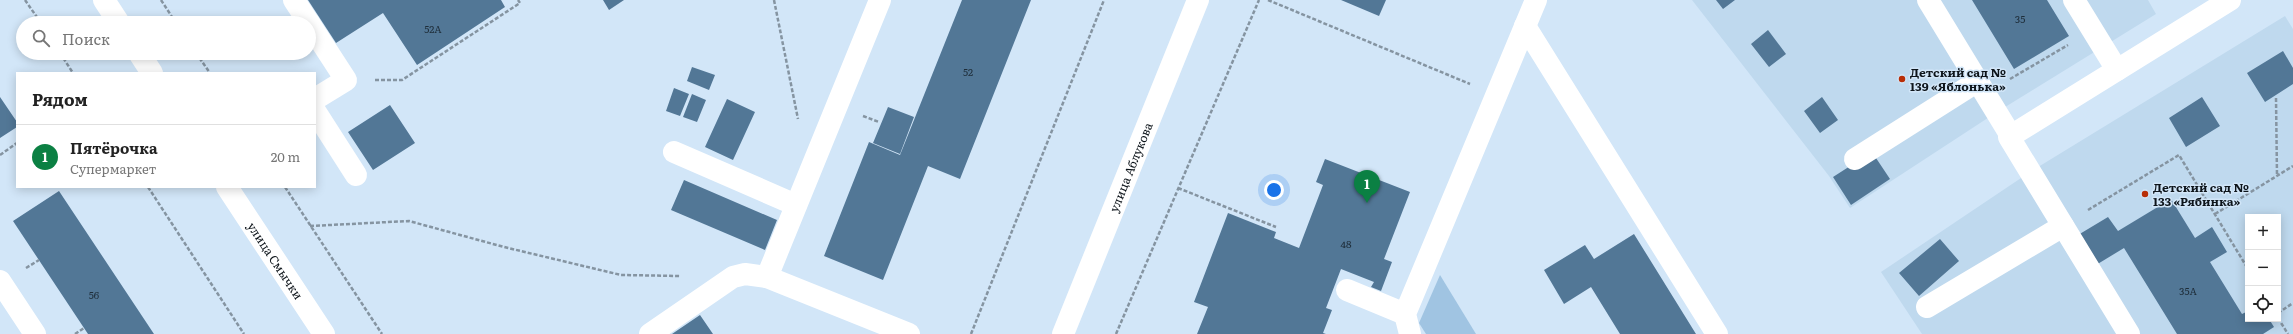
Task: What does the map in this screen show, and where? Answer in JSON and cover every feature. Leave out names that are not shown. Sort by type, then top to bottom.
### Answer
[{"type":"street","points":[[104,0],[114,16]]},
{"type":"street","points":[[294,0],[304,16]]},
{"type":"street","points":[[767,278],[880,0]]},
{"type":"street","name":"улица Аблукова","points":[[1063,334],[1198,0]]},
{"type":"street","points":[[1347,290],[1408,324],[1536,0]]},
{"type":"street","points":[[1928,0],[2011,136],[2009,137],[2129,334]]},
{"type":"street","points":[[2074,0],[2117,70]]},
{"type":"street","points":[[2011,136],[2230,0]]},
{"type":"street","points":[[1525,26],[1717,334]]},
{"type":"street","points":[[316,34],[346,80],[316,98]]},
{"type":"street","points":[[144,60],[151,72]]},
{"type":"street","points":[[1854,159],[1982,88]]},
{"type":"street","points":[[316,113],[356,175]]},
{"type":"street","points":[[674,152],[796,205]]},
{"type":"street","name":"улица Смычки","points":[[228,188],[324,334]]},
{"type":"street","points":[[1927,307],[2063,226]]},
{"type":"street","points":[[650,334],[733,277],[745,274],[767,278],[909,334]]},
{"type":"street","points":[[0,281],[35,334]]},
{"type":"path","points":[[26,0],[36,16]]},
{"type":"path","points":[[161,0],[171,16]]},
{"type":"path","points":[[346,80],[402,80],[520,3],[518,0]]},
{"type":"path","points":[[774,0],[799,120]]},
{"type":"path","points":[[970,334],[1104,0]]},
{"type":"path","points":[[1116,334],[1259,0]]},
{"type":"path","points":[[1268,0],[1472,85]]},
{"type":"path","points":[[1982,88],[2092,30]]},
{"type":"path","points":[[65,60],[72,72]]},
{"type":"path","points":[[201,60],[209,72]]},
{"type":"path","points":[[2276,98],[2277,176]]},
{"type":"path","points":[[0,155],[16,144]]},
{"type":"path","points":[[2063,226],[2179,155],[2245,264]]},
{"type":"path","points":[[2215,214],[2293,166]]},
{"type":"path","points":[[149,188],[244,334]]},
{"type":"path","points":[[286,188],[382,334]]},
{"type":"path","points":[[1178,188],[1276,227]]},
{"type":"path","points":[[310,226],[410,221],[504,247],[621,275],[685,276]]},
{"type":"path","points":[[2281,311],[2293,303]]},
{"type":"path","points":[[2280,322],[2288,334]]},
{"type":"path","points":[[75,334],[84,328]]},
{"type":"shaded area","name":"Детский сад № 139 «Яблонька»","points":[[1692,0],[2148,0],[2156,14],[1997,112],[1850,208],[1829,176]]},
{"type":"shaded area","name":"Детский сад № 133 «Рябинка»","points":[[2285,16],[2293,29],[2293,334],[1922,334],[1881,272],[2030,172]]},
{"type":"shaded area","points":[[1440,275],[1476,334],[1426,334],[1419,323]]},
{"type":"building","points":[[308,0],[501,0],[505,7],[417,65],[383,13],[336,43]]},
{"type":"building","points":[[603,0],[624,0],[609,10]]},
{"type":"building","points":[[962,0],[1031,0],[960,179],[928,166],[883,280],[824,256],[869,142],[900,155]]},
{"type":"building","points":[[1341,0],[1386,0],[1379,16]]},
{"type":"building","points":[[1716,0],[1735,0],[1723,9]]},
{"type":"building","points":[[1972,0],[2047,0],[2069,36],[2014,69]]},
{"type":"building","points":[[1768,30],[1786,54],[1769,67],[1751,44]]},
{"type":"building","points":[[2283,51],[2293,68],[2293,84],[2265,102],[2247,73]]},
{"type":"building","points":[[692,67],[715,75],[709,90],[687,81]]},
{"type":"building","points":[[674,88],[689,94],[680,116],[666,111]]},
{"type":"building","points":[[692,94],[706,100],[697,122],[683,117]]},
{"type":"building","points":[[0,97],[16,121],[16,128],[0,138]]},
{"type":"building","points":[[1822,97],[1838,120],[1820,133],[1804,111]]},
{"type":"building","points":[[2202,97],[2220,126],[2186,147],[2169,118]]},
{"type":"building","points":[[727,99],[755,112],[733,160],[705,147]]},
{"type":"building","points":[[390,105],[415,143],[373,170],[348,132]]},
{"type":"building","points":[[888,107],[914,117],[900,154],[873,143]]},
{"type":"building","points":[[1872,152],[1890,179],[1851,205],[1833,177]]},
{"type":"building","points":[[1325,159],[1410,192],[1384,259],[1392,262],[1381,291],[1371,287],[1374,282],[1341,269],[1326,308],[1332,310],[1323,333],[1326,334],[1197,334],[1208,307],[1194,302],[1228,213],[1276,232],[1274,238],[1299,248],[1323,185],[1316,182]]},
{"type":"building","points":[[684,180],[777,220],[765,250],[671,210]]},
{"type":"building","points":[[59,191],[154,334],[88,334],[84,328],[13,221]]},
{"type":"building","points":[[2171,199],[2195,238],[2212,227],[2227,252],[2210,262],[2242,314],[2245,312],[2245,322],[2271,322],[2274,327],[2263,334],[2177,334],[2124,248],[2096,265],[2078,235],[2108,217],[2118,231]]},
{"type":"building","points":[[1634,234],[1696,334],[1620,334],[1591,287],[1564,304],[1544,270],[1585,245],[1594,259]]},
{"type":"building","points":[[1940,239],[1959,261],[1919,296],[1899,273]]},
{"type":"building","points":[[700,315],[713,334],[672,334]]},
{"type":"place","name":"Детский сад № 139 «Яблонька»","points":[[1902,79]]},
{"type":"place","name":"Детский сад № 133 «Рябинка»","points":[[2145,194]]},
{"type":"place","name":"Пятёрочка","points":[[1367,203]]}]
